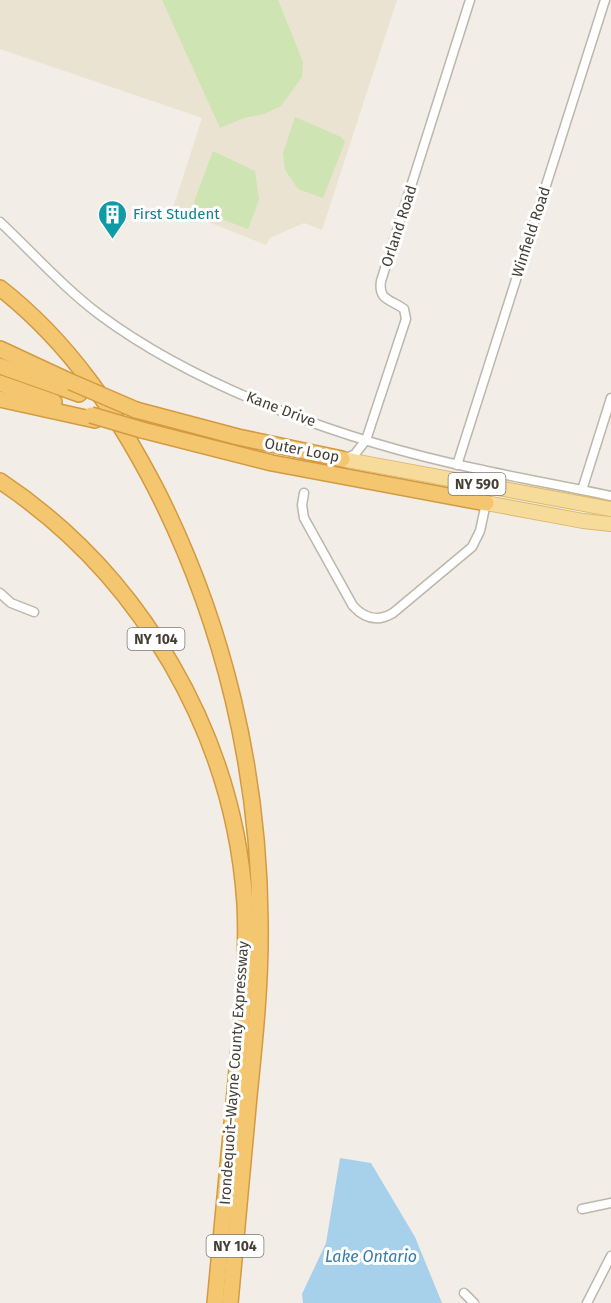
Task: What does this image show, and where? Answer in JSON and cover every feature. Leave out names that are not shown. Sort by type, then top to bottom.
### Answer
[{"type":"highway","name":"Irondequoit–Wayne County Expressway","points":[[0,288],[45,327],[90,379],[120,425],[154,486],[190,566],[220,649],[240,727],[259,867],[260,935],[258,989],[230,1303]]},
{"type":"highway","points":[[0,349],[75,388]]},
{"type":"highway","points":[[0,366],[75,388]]},
{"type":"highway","name":"Outer Loop","points":[[0,383],[93,417],[272,463],[486,503]]},
{"type":"highway","name":"Outer Loop","points":[[75,388],[136,410],[246,439],[342,459]]},
{"type":"highway","points":[[0,399],[93,417]]},
{"type":"highway","name":"Irondequoit–Wayne County Expressway","points":[[5,485],[44,513],[84,550],[121,591],[157,641],[188,694],[205,732],[223,783],[235,832],[244,893],[245,940],[241,1021],[215,1303]]},
{"type":"main road","name":"Outer Loop","points":[[342,459],[611,509]]},
{"type":"main road","name":"Outer Loop","points":[[486,503],[611,524]]},
{"type":"street","name":"Orland Road","points":[[366,440],[406,319],[404,309],[382,296],[381,281],[470,0]]},
{"type":"street","name":"Winfield Road","points":[[457,465],[605,0]]},
{"type":"street","name":"Kane Drive","points":[[0,222],[99,314],[166,358],[254,399],[366,440],[457,465],[611,496]]},
{"type":"street","points":[[582,490],[611,398]]},
{"type":"street","points":[[342,459],[355,454],[366,440]]},
{"type":"street","points":[[366,440],[368,457],[379,465]]},
{"type":"street","points":[[304,493],[302,505],[304,518],[353,606],[362,614],[374,618],[385,618],[396,611],[470,549],[480,531],[486,503]]},
{"type":"street","points":[[0,593],[10,603],[34,612]]},
{"type":"street","points":[[582,1209],[611,1203]]},
{"type":"street","points":[[587,1303],[611,1256]]},
{"type":"street","points":[[464,1293],[474,1303]]},
{"type":"shaded area","points":[[0,0],[397,0],[322,230],[304,223],[270,238],[266,245],[173,208],[202,118],[0,49]]},
{"type":"green space","points":[[162,0],[278,0],[303,62],[302,77],[281,106],[220,128]]},
{"type":"green space","points":[[295,117],[341,137],[345,142],[323,198],[298,189],[285,170],[283,153]]},
{"type":"green space","points":[[213,151],[255,171],[259,200],[248,229],[197,210],[194,202]]},
{"type":"water","name":"Lake Ontario","points":[[340,1158],[371,1163],[415,1237],[442,1303],[303,1303],[302,1294],[326,1243]]},
{"type":"place","name":"First Student","points":[[112,240]]}]
